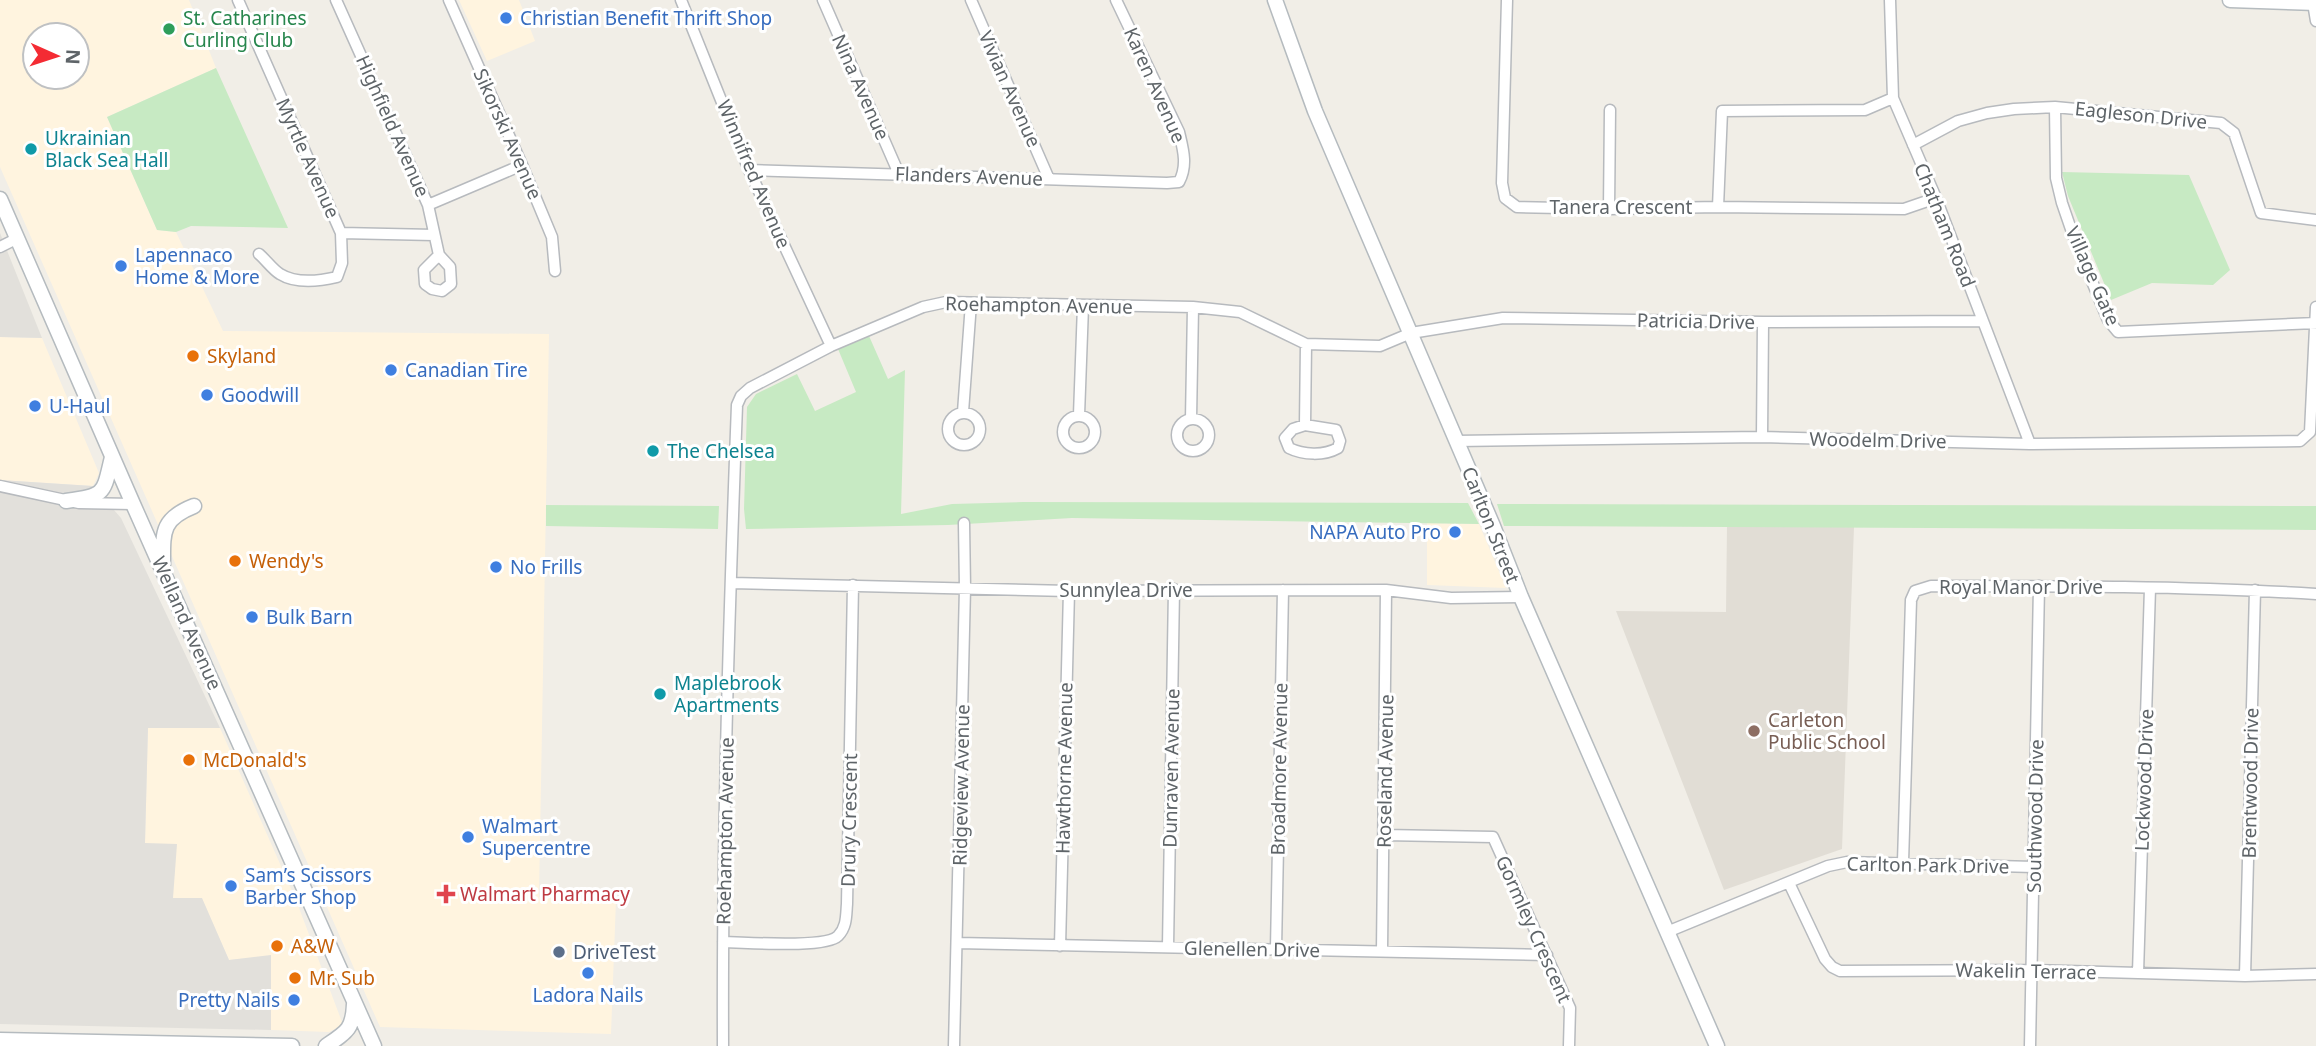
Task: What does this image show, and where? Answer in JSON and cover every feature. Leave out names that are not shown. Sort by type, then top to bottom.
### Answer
[{"type":"main road","name":"Carlton Street","points":[[1275,0],[1315,111],[1521,597],[1717,1046]]},
{"type":"main road","points":[[2231,0],[2314,3]]},
{"type":"main road","name":"Welland Avenue","points":[[0,200],[374,1046]]},
{"type":"main road","points":[[66,501],[89,498],[102,491],[112,457]]},
{"type":"main road","points":[[163,569],[163,541],[169,521],[177,513],[194,506]]},
{"type":"main road","points":[[326,1046],[344,1034],[353,1021],[354,999]]},
{"type":"main road","points":[[1706,1022],[1709,1046]]},
{"type":"main road","points":[[0,1040],[292,1046]]},
{"type":"street","name":"Myrtle Avenue","points":[[238,0],[341,233],[342,263],[337,277],[296,280],[280,274],[259,254]]},
{"type":"street","name":"Highfield Avenue","points":[[336,0],[428,205],[439,255]]},
{"type":"street","name":"Sikorski Avenue","points":[[449,0],[552,237],[555,271]]},
{"type":"street","name":"Winnifred Avenue","points":[[681,0],[749,170],[831,346]]},
{"type":"street","name":"Nina Avenue","points":[[823,0],[899,174]]},
{"type":"street","name":"Vivian Avenue","points":[[971,0],[1049,179]]},
{"type":"street","name":"Karen Avenue","points":[[1116,0],[1179,132],[1184,152],[1184,173]]},
{"type":"street","name":"Tanera Crescent","points":[[1507,0],[1502,183],[1505,198],[1517,206],[1609,209],[1904,209],[1936,198]]},
{"type":"street","name":"Chatham Road","points":[[1890,0],[1892,98],[1936,198],[2030,444]]},
{"type":"street","points":[[2314,3],[2316,21]]},
{"type":"street","points":[[1718,207],[1722,111],[1865,110],[1892,98]]},
{"type":"street","name":"Eagleson Drive","points":[[1913,145],[1958,121],[1987,113],[2055,107],[2221,123],[2234,133],[2261,213],[2316,220]]},
{"type":"street","name":"Village Gate","points":[[2055,107],[2056,178],[2062,204],[2108,320],[2118,332],[2316,323]]},
{"type":"street","points":[[1609,209],[1611,110]]},
{"type":"street","points":[[428,205],[522,165]]},
{"type":"street","name":"Flanders Avenue","points":[[749,170],[1167,183],[1179,182],[1184,173]]},
{"type":"street","points":[[341,233],[434,235]]},
{"type":"street","points":[[0,247],[18,238]]},
{"type":"street","name":"Roehampton Avenue","points":[[723,1046],[731,583],[737,405],[741,396],[750,388],[831,346],[923,307],[946,302],[1193,307],[1240,312],[1306,344],[1380,346],[1411,333]]},
{"type":"street","points":[[963,412],[971,303]]},
{"type":"street","points":[[1079,415],[1083,306]]},
{"type":"street","points":[[1191,418],[1193,307]]},
{"type":"street","points":[[2316,307],[2316,323]]},
{"type":"street","name":"Patricia Drive","points":[[1411,333],[1503,318],[1763,322],[1982,321]]},
{"type":"street","points":[[1762,437],[1763,322]]},
{"type":"street","name":"Woodelm Drive","points":[[1456,441],[1762,437],[2030,444],[2300,442],[2310,432],[2316,323]]},
{"type":"street","points":[[1305,425],[1306,344]]},
{"type":"street","points":[[1305,425],[1336,430],[1340,441],[1338,448],[1330,453],[1300,453],[1289,448],[1285,439],[1293,429],[1305,425]]},
{"type":"street","points":[[0,486],[66,501],[133,504]]},
{"type":"street","name":"Ridgeview Avenue","points":[[954,1046],[965,589],[964,523]]},
{"type":"street","name":"Sunnylea Drive","points":[[731,583],[1069,591],[1386,590],[1451,598],[1521,597]]},
{"type":"street","name":"Drury Crescent","points":[[723,942],[820,943],[836,938],[845,926],[848,904],[853,585]]},
{"type":"street","name":"Royal Manor Drive","points":[[1903,862],[1911,600],[1916,591],[1931,586],[2039,586],[2255,590],[2316,594]]},
{"type":"street","name":"Southwood Drive","points":[[2030,1046],[2039,586]]},
{"type":"street","name":"Lockwood Drive","points":[[2138,973],[2150,588]]},
{"type":"street","name":"Dunraven Avenue","points":[[1168,947],[1174,589]]},
{"type":"street","name":"Broadmore Avenue","points":[[1276,949],[1283,590]]},
{"type":"street","name":"Roseland Avenue","points":[[1382,951],[1386,590]]},
{"type":"street","name":"Brentwood Drive","points":[[2245,976],[2255,590]]},
{"type":"street","name":"Hawthorne Avenue","points":[[1060,946],[1069,591]]},
{"type":"street","name":"Gormley Crescent","points":[[1384,835],[1493,837],[1570,1008],[1569,1046]]},
{"type":"street","name":"Carlton Park Drive","points":[[1667,932],[1828,866],[1847,862],[2034,867]]},
{"type":"street","name":"Wakelin Terrace","points":[[1789,883],[1825,959],[1840,971],[2032,970],[2245,976],[2316,974]]},
{"type":"street","name":"Glenellen Drive","points":[[957,943],[1547,956]]},
{"type":"shaded area","points":[[0,0],[189,0],[216,68],[107,117],[157,230],[176,232],[223,331],[549,334],[539,897],[616,900],[611,1034],[380,1027],[0,167]]},
{"type":"shaded area","points":[[459,0],[519,0],[535,41],[487,61]]},
{"type":"shaded area","points":[[0,233],[42,338],[0,337]]},
{"type":"shaded area","name":"U-Haul","points":[[0,337],[42,338],[99,473],[93,486],[0,480]]},
{"type":"shaded area","points":[[0,480],[93,486],[121,518],[220,728],[148,728],[145,843],[177,844],[173,898],[202,898],[229,960],[271,955],[271,1030],[0,1024]]},
{"type":"shaded area","points":[[1427,523],[1479,524],[1506,588],[1427,585]]},
{"type":"shaded area","name":"Carleton Public School","points":[[1727,526],[1854,527],[1842,849],[1724,890],[1616,611],[1726,612]]},
{"type":"shaded area","points":[[148,728],[220,728],[296,900],[342,1022],[339,1027],[329,1032],[271,1030],[271,956],[229,960],[202,899],[173,898],[145,843]]},
{"type":"green space","points":[[216,68],[288,228],[191,226],[176,232],[157,230],[107,117]]},
{"type":"green space","points":[[2062,172],[2189,175],[2230,270],[2213,285],[2152,283],[2111,300],[2068,196]]},
{"type":"green space","points":[[869,336],[888,379],[905,370],[901,514],[952,504],[1023,502],[1468,503],[1479,524],[1072,518],[948,525],[746,529],[744,509],[747,407],[756,394],[797,374],[815,411],[856,392],[838,349]]},
{"type":"green space","points":[[1497,504],[2316,506],[2316,530],[1504,526]]},
{"type":"green space","points":[[546,505],[719,506],[718,529],[546,526]]},
{"type":"place","name":"Christian Benefit Thrift Shop","points":[[506,18]]},
{"type":"place","name":"St. Catharines Curling Club","points":[[169,29]]},
{"type":"place","name":"Ukrainian Black Sea Hall","points":[[31,149]]},
{"type":"place","name":"Lapennaco Home & More","points":[[121,266]]},
{"type":"place","name":"Skyland","points":[[193,356]]},
{"type":"place","name":"Canadian Tire","points":[[391,370]]},
{"type":"place","name":"Goodwill","points":[[207,395]]},
{"type":"place","name":"U-Haul","points":[[35,406]]},
{"type":"place","name":"The Chelsea","points":[[653,451]]},
{"type":"place","name":"NAPA Auto Pro","points":[[1455,532]]},
{"type":"place","name":"Wendy's","points":[[235,561]]},
{"type":"place","name":"No Frills","points":[[496,567]]},
{"type":"place","name":"Bulk Barn","points":[[252,617]]},
{"type":"place","name":"Maplebrook Apartments","points":[[660,694]]},
{"type":"place","name":"Carleton Public School","points":[[1754,731]]},
{"type":"place","name":"McDonald's","points":[[189,760]]},
{"type":"place","name":"Walmart Supercentre","points":[[468,837]]},
{"type":"place","name":"Sam’s Scissors Barber Shop","points":[[231,886]]},
{"type":"place","name":"Walmart Pharmacy","points":[[446,894]]},
{"type":"place","name":"A&W","points":[[277,946]]},
{"type":"place","name":"DriveTest","points":[[559,952]]},
{"type":"place","name":"Ladora Nails","points":[[588,973]]},
{"type":"place","name":"Mr. Sub","points":[[295,978]]},
{"type":"place","name":"Pretty Nails","points":[[294,1000]]}]
